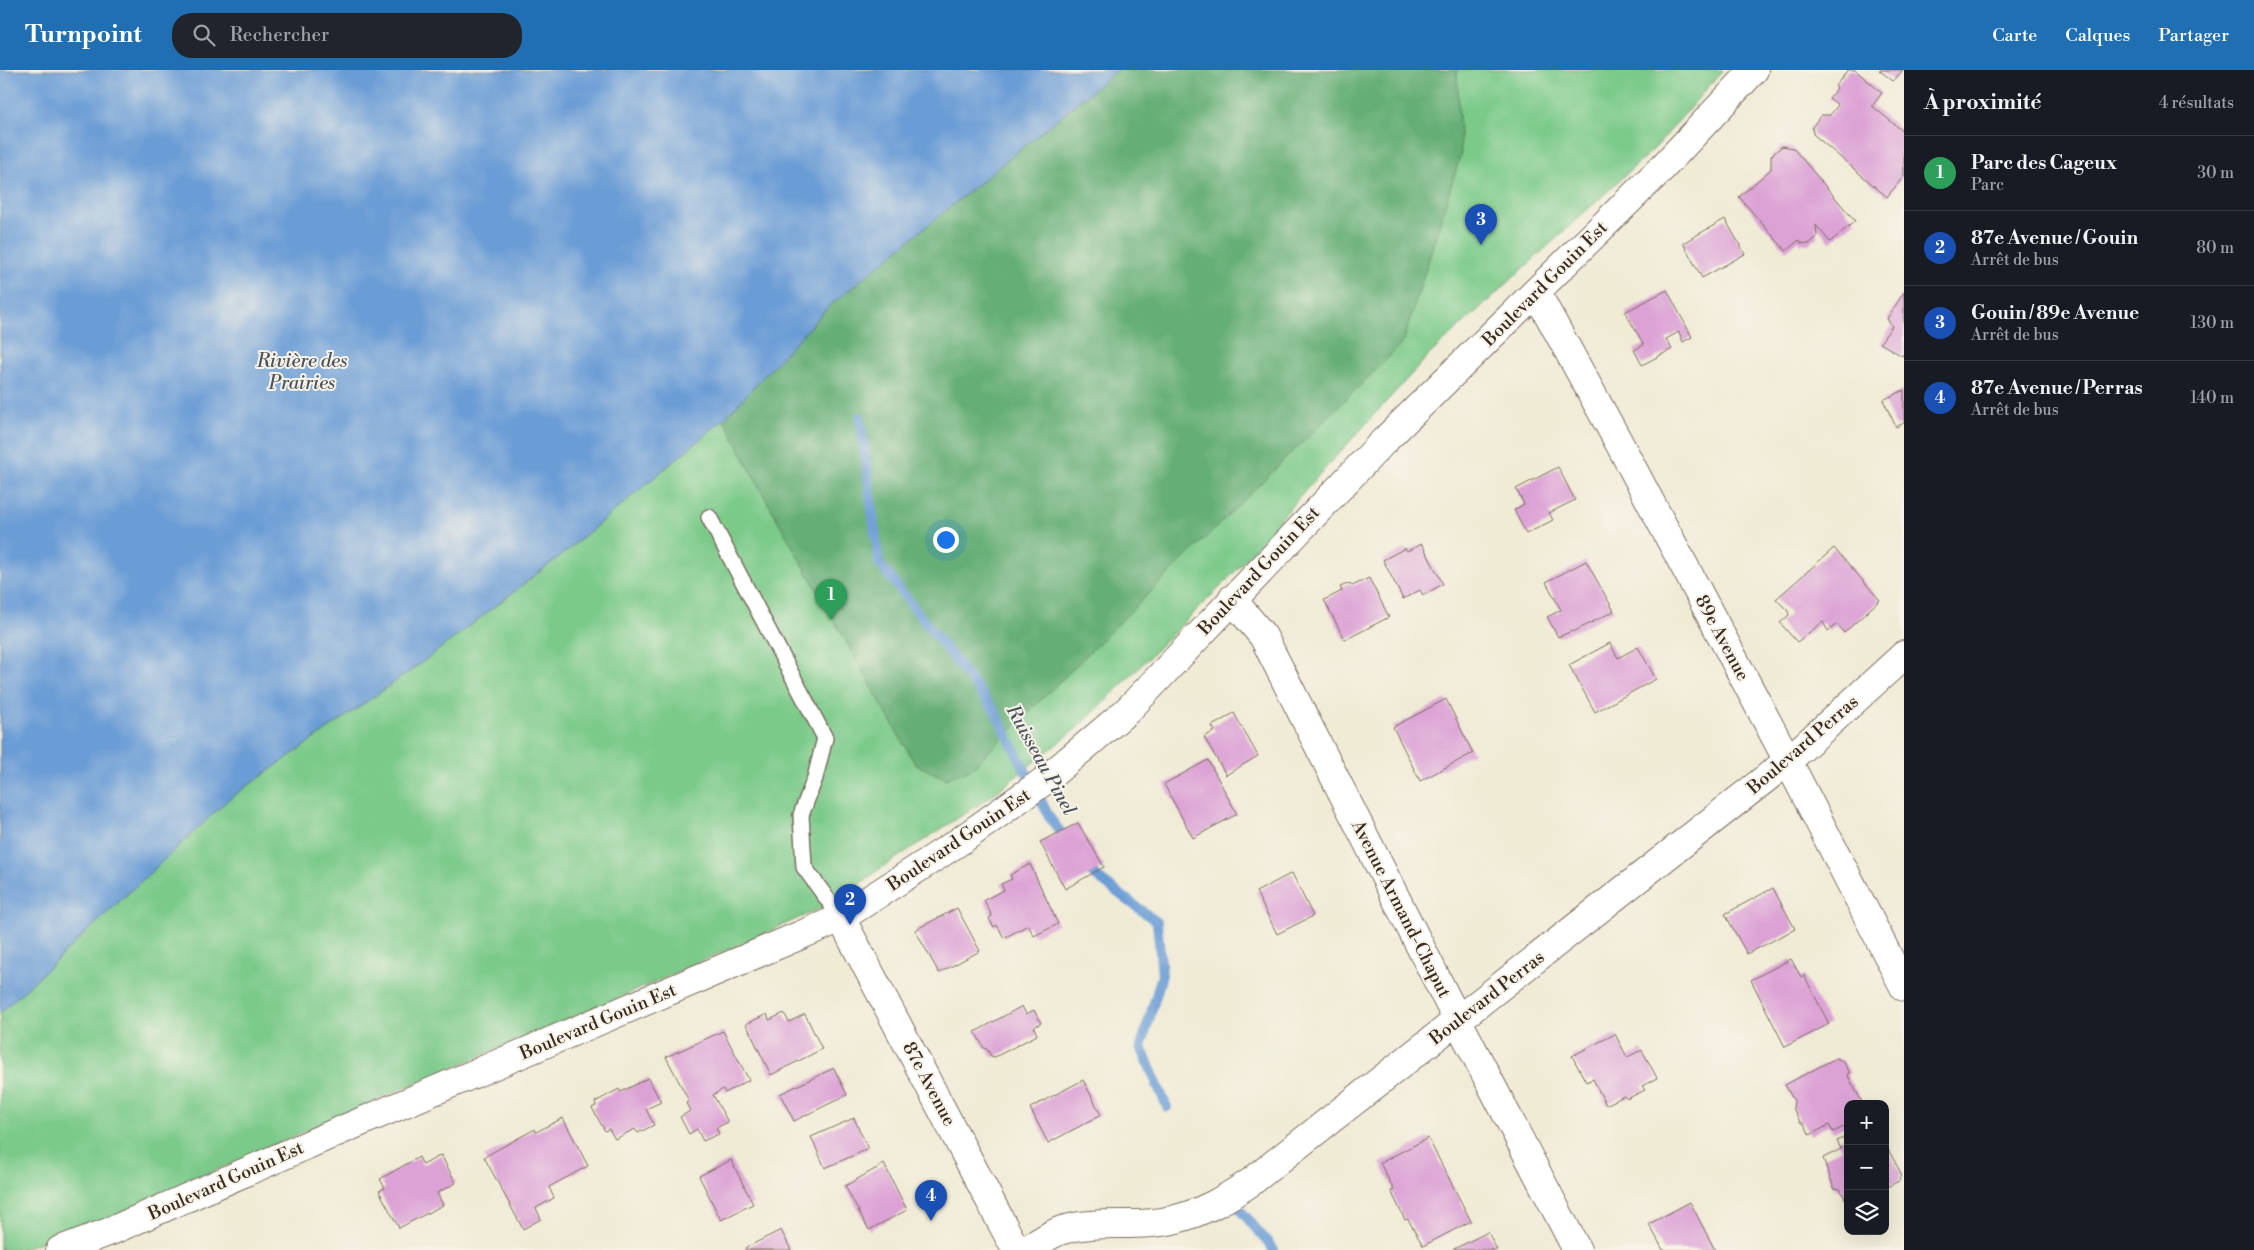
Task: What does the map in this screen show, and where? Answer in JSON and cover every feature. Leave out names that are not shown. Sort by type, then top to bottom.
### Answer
[{"type":"street","name":"Boulevard Gouin Est","points":[[60,1250],[111,1231],[330,1135],[841,918],[921,867],[998,814],[1086,747],[1128,710],[1232,598],[1384,441],[1664,166],[1754,70]]},
{"type":"street","name":"89e Avenue","points":[[1536,292],[1618,441],[1904,986]]},
{"type":"street","name":"Avenue Armand-Chaput","points":[[1232,598],[1262,636],[1577,1250]]},
{"type":"street","name":"Boulevard Perras","points":[[1025,1250],[1061,1230],[1089,1225],[1134,1225],[1175,1219],[1214,1206],[1251,1182],[1788,762],[1904,655]]},
{"type":"street","name":"87e Avenue","points":[[841,918],[1016,1250]]},
{"type":"lane","points":[[709,516],[825,738],[814,778],[800,814],[804,866],[841,918]]},
{"type":"green space","points":[[1117,70],[1723,70],[1656,147],[1430,354],[1319,475],[1230,577],[1082,724],[989,798],[884,866],[837,901],[637,990],[371,1102],[99,1222],[18,1250],[0,1250],[0,1013],[229,799],[420,664],[564,553],[724,419],[828,307]]},
{"type":"green space","points":[[1117,70],[1457,70],[1461,154],[1403,343],[971,769],[946,779],[915,764],[759,487],[724,419],[828,307]]},
{"type":"water","name":"Rivière des Prairies","points":[[0,70],[1117,70],[828,307],[724,419],[564,553],[420,664],[229,799],[0,1013]]},
{"type":"building","points":[[1848,70],[1855,70],[1882,93],[1872,106],[1904,132],[1904,176],[1887,197],[1813,134],[1812,127],[1821,115],[1830,115],[1838,105],[1829,98],[1837,88],[1835,86]]},
{"type":"building","points":[[1879,70],[1903,70],[1893,81]]},
{"type":"building","points":[[1782,146],[1793,148],[1855,221],[1830,242],[1816,225],[1817,237],[1809,244],[1801,243],[1799,240],[1786,251],[1739,197],[1771,169],[1771,156]]},
{"type":"building","points":[[1725,219],[1745,254],[1702,278],[1683,243]]},
{"type":"building","points":[[1667,290],[1692,337],[1683,342],[1679,332],[1666,339],[1672,349],[1642,365],[1634,350],[1644,345],[1625,312]]},
{"type":"building","points":[[1904,292],[1904,353],[1902,356],[1880,343],[1892,326],[1887,319]]},
{"type":"building","points":[[1904,390],[1904,423],[1896,427],[1883,400]]},
{"type":"building","points":[[1558,467],[1575,500],[1549,513],[1553,520],[1526,534],[1514,510],[1524,504],[1516,489]]},
{"type":"building","points":[[1422,544],[1443,584],[1423,595],[1420,590],[1403,599],[1383,560],[1405,548],[1407,551]]},
{"type":"building","points":[[1834,548],[1880,600],[1844,633],[1837,624],[1828,631],[1823,622],[1797,642],[1780,623],[1789,615],[1788,611],[1776,599]]},
{"type":"building","points":[[1586,561],[1614,611],[1573,632],[1558,637],[1547,617],[1561,610],[1546,582]]},
{"type":"building","points":[[1369,578],[1389,617],[1345,640],[1324,600],[1342,591],[1340,587],[1350,583],[1352,586]]},
{"type":"building","points":[[1610,643],[1618,658],[1638,647],[1656,679],[1595,712],[1569,665]]},
{"type":"building","points":[[1446,699],[1473,753],[1420,781],[1393,727]]},
{"type":"building","points":[[1234,713],[1258,756],[1226,775],[1204,737],[1215,731],[1212,726]]},
{"type":"building","points":[[1208,760],[1237,814],[1193,838],[1164,784]]},
{"type":"building","points":[[1078,823],[1104,867],[1065,889],[1040,842]]},
{"type":"building","points":[[1030,864],[1058,924],[1034,936],[1028,925],[1004,938],[997,925],[994,927],[991,922],[989,918],[992,916],[984,900],[1004,890],[1001,884],[1012,879],[1010,875]]},
{"type":"building","points":[[1292,873],[1313,916],[1277,934],[1256,892]]},
{"type":"building","points":[[1773,888],[1795,929],[1747,954],[1725,914]]},
{"type":"building","points":[[957,908],[980,951],[939,973],[915,930]]},
{"type":"building","points":[[1791,959],[1801,977],[1804,975],[1829,1024],[1785,1047],[1751,980]]},
{"type":"building","points":[[1022,1006],[1026,1014],[1034,1010],[1041,1023],[1034,1027],[1037,1035],[995,1057],[991,1056],[975,1032]]},
{"type":"building","points":[[784,1013],[789,1022],[805,1014],[822,1049],[771,1075],[746,1024],[767,1014],[769,1020]]},
{"type":"building","points":[[723,1031],[749,1080],[725,1093],[723,1089],[713,1095],[728,1122],[716,1128],[719,1134],[703,1141],[697,1129],[689,1134],[680,1117],[690,1111],[686,1103],[689,1101],[666,1057]]},
{"type":"building","points":[[1615,1034],[1627,1057],[1642,1050],[1657,1078],[1642,1086],[1645,1090],[1627,1099],[1624,1096],[1606,1105],[1593,1079],[1586,1082],[1572,1056]]},
{"type":"building","points":[[1836,1058],[1843,1061],[1850,1073],[1847,1074],[1861,1100],[1844,1100],[1844,1127],[1833,1132],[1829,1125],[1810,1135],[1804,1124],[1800,1122],[1793,1108],[1794,1101],[1785,1085]]},
{"type":"building","points":[[834,1068],[847,1095],[794,1121],[780,1094]]},
{"type":"building","points":[[648,1078],[661,1102],[646,1109],[654,1125],[638,1133],[635,1129],[615,1139],[609,1129],[605,1131],[592,1108],[596,1106],[595,1102],[619,1089],[621,1092]]},
{"type":"building","points":[[1083,1080],[1101,1115],[1048,1143],[1030,1108]]},
{"type":"building","points":[[563,1118],[588,1166],[549,1187],[554,1198],[536,1208],[541,1219],[523,1229],[484,1157],[535,1129],[536,1132]]},
{"type":"building","points":[[854,1118],[868,1149],[825,1168],[811,1137]]},
{"type":"building","points":[[1428,1138],[1471,1221],[1423,1246],[1408,1219],[1405,1220],[1391,1191],[1394,1190],[1380,1163]]},
{"type":"building","points":[[1844,1138],[1844,1196],[1840,1189],[1834,1188],[1823,1158],[1841,1149],[1837,1141]]},
{"type":"building","points":[[1889,1151],[1901,1173],[1899,1181],[1889,1186]]},
{"type":"building","points":[[441,1155],[456,1183],[437,1193],[443,1205],[399,1228],[379,1191],[385,1188],[380,1179],[419,1157],[423,1165]]},
{"type":"building","points":[[731,1160],[753,1204],[721,1220],[699,1176]]},
{"type":"building","points":[[884,1164],[907,1210],[869,1230],[845,1186]]},
{"type":"building","points":[[1690,1202],[1715,1250],[1663,1250],[1649,1224]]},
{"type":"building","points":[[781,1230],[791,1250],[746,1250],[745,1248]]},
{"type":"building","points":[[1488,1232],[1497,1250],[1452,1250]]},
{"type":"waterway","name":"Ruisseau Pinel","points":[[860,417],[879,563],[994,710],[1050,818],[1068,842]]},
{"type":"waterway","name":"Ruisseau Pinel","points":[[1084,864],[1089,871],[1157,922],[1162,975],[1141,1047],[1167,1107]]},
{"type":"waterway","name":"Ruisseau Pinel","points":[[1237,1206],[1274,1250]]},
{"type":"place","name":"Gouin / 89e Avenue","points":[[1481,245]]},
{"type":"place","name":"Parc des Cageux","points":[[831,620]]},
{"type":"place","name":"87e Avenue / Gouin","points":[[850,925]]},
{"type":"place","name":"87e Avenue / Perras","points":[[931,1221]]}]
